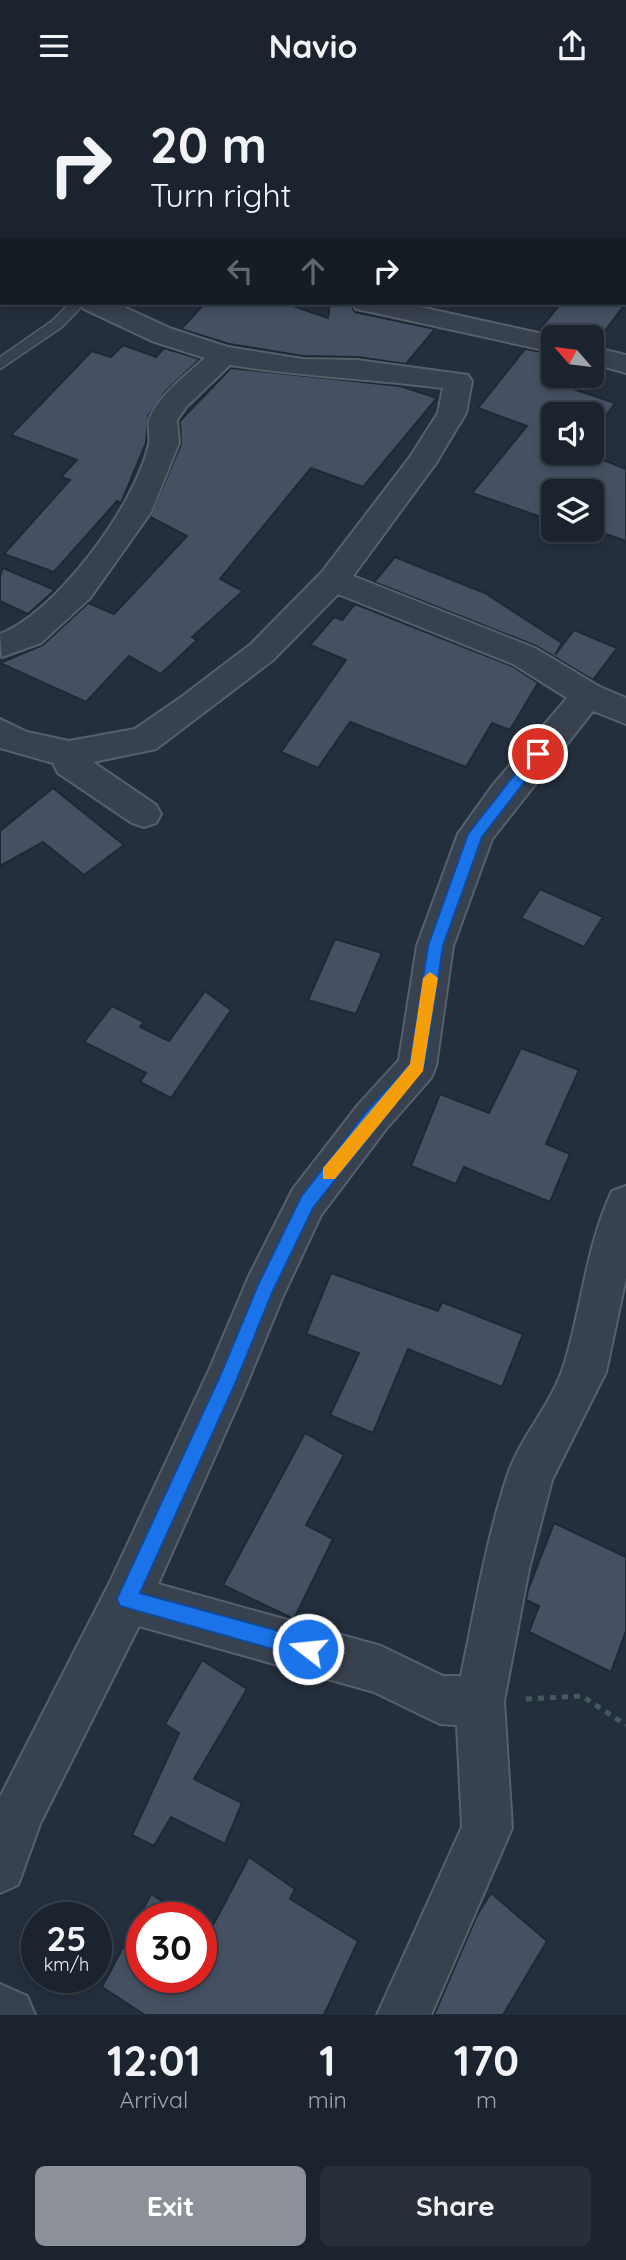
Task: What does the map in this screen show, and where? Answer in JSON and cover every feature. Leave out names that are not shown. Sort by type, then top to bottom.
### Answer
[{"type":"street","points":[[0,731],[17,742],[69,754],[144,740],[262,652],[333,580],[421,463],[452,413],[458,381],[357,369],[303,368],[223,355],[162,335],[98,305]]},
{"type":"street","points":[[375,305],[541,341]]},
{"type":"street","points":[[1,648],[30,635],[79,590],[136,512],[164,443],[163,420],[175,401],[223,355]]},
{"type":"street","points":[[604,359],[626,365]]},
{"type":"street","points":[[0,1867],[9,1811],[127,1599],[228,1378],[264,1290],[307,1202],[372,1117],[417,1066],[435,946],[476,834],[505,794],[614,702],[524,656],[333,580]]},
{"type":"street","points":[[69,754],[70,764],[144,814]]},
{"type":"street","points":[[404,2015],[487,1828],[480,1701],[506,1569],[531,1474],[584,1372],[610,1256],[626,1204]]},
{"type":"street","points":[[127,1599],[381,1669],[440,1700],[480,1701]]},
{"type":"street","points":[[0,2011],[8,2015]]},
{"type":"lane","points":[[0,365],[57,324],[76,305]]},
{"type":"path","points":[[480,1701],[582,1696],[626,1725]]},
{"type":"building","points":[[203,305],[290,305],[328,318],[330,305],[351,305],[355,312],[435,329],[406,364],[357,357],[303,356],[229,344],[181,329]]},
{"type":"building","points":[[559,305],[624,305],[604,332],[604,325],[543,325]]},
{"type":"building","points":[[123,345],[156,357],[164,348],[200,359],[166,391],[148,416],[146,443],[121,503],[117,501],[54,572],[4,554],[70,480],[61,477],[77,460],[11,435],[92,351],[111,357]]},
{"type":"building","points":[[525,349],[541,352],[541,389],[573,389],[615,403],[604,418],[604,402],[541,402],[541,465],[604,465],[604,460],[626,469],[626,541],[604,533],[604,479],[541,479],[541,517],[472,493],[527,426],[478,408]]},
{"type":"building","points":[[231,368],[400,386],[437,398],[363,487],[311,468],[220,579],[243,591],[192,637],[197,640],[161,674],[129,656],[86,702],[0,663],[43,645],[88,603],[114,614],[187,536],[150,517],[181,444],[180,421]]},
{"type":"building","points":[[395,557],[485,593],[562,643],[555,655],[574,630],[617,648],[593,680],[536,646],[374,582]]},
{"type":"building","points":[[3,568],[55,590],[28,614],[0,601],[0,576]]},
{"type":"building","points":[[355,604],[512,666],[538,683],[510,730],[492,723],[466,767],[350,722],[318,768],[281,752],[346,660],[310,645],[334,617],[342,620]]},
{"type":"building","points":[[53,788],[124,845],[84,875],[43,842],[0,866],[0,831]]},
{"type":"building","points":[[540,889],[603,917],[584,947],[521,918]]},
{"type":"building","points":[[335,939],[382,953],[356,1014],[308,1000]]},
{"type":"building","points":[[205,991],[231,1010],[171,1098],[140,1082],[146,1073],[84,1042],[112,1006],[144,1022],[140,1027],[169,1041]]},
{"type":"building","points":[[521,1048],[579,1070],[546,1144],[570,1154],[550,1202],[464,1167],[456,1184],[411,1166],[440,1094],[489,1113]]},
{"type":"building","points":[[331,1273],[438,1311],[442,1302],[523,1334],[502,1387],[408,1349],[373,1433],[330,1415],[359,1353],[306,1334]]},
{"type":"building","points":[[305,1433],[344,1455],[306,1525],[333,1539],[294,1619],[223,1585]]},
{"type":"building","points":[[554,1523],[626,1557],[626,1631],[611,1672],[529,1632],[539,1606],[526,1600],[528,1590]]},
{"type":"building","points":[[202,1660],[247,1689],[194,1779],[242,1803],[225,1844],[171,1817],[154,1846],[132,1835],[179,1733],[165,1724]]},
{"type":"building","points":[[249,1857],[295,1889],[290,1899],[358,1941],[324,2015],[145,2015],[111,1993],[112,1968],[126,1941],[126,1993],[217,1993],[217,1918]]},
{"type":"building","points":[[491,1893],[547,1941],[503,2015],[434,2015],[477,1915]]},
{"type":"building","points":[[151,1894],[164,1902],[147,1902]]},
{"type":"slow traffic","points":[[329,1173],[372,1117],[417,1066],[430,978]]},
{"type":"route","points":[[308,1649],[127,1599],[228,1378],[264,1290],[307,1202],[372,1117],[417,1066],[435,946],[476,834],[538,754]]}]
